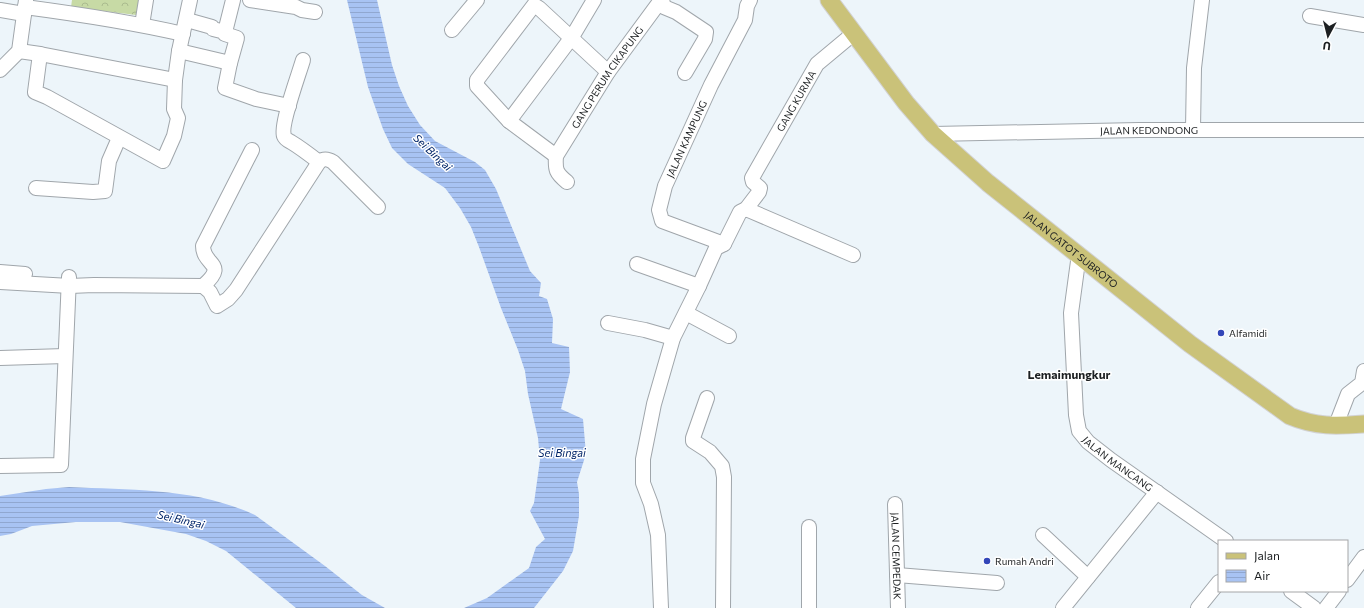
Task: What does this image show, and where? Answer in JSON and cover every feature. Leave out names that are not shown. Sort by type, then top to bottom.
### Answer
[{"type":"main road","name":"JALAN GATOT SUBROTO","points":[[829,0],[906,103],[933,134],[988,183],[1190,344],[1290,416],[1305,422],[1320,425],[1364,424]]},
{"type":"street","points":[[142,25],[146,0]]},
{"type":"street","points":[[40,54],[36,92],[163,162],[174,136],[178,118],[174,109],[175,80],[179,51],[190,0]]},
{"type":"street","points":[[225,32],[233,0]]},
{"type":"street","points":[[250,0],[291,6],[315,12]]},
{"type":"street","points":[[452,30],[477,0]]},
{"type":"street","points":[[509,121],[572,37],[594,0]]},
{"type":"street","points":[[661,0],[664,7],[676,12],[706,32],[705,39],[685,73]]},
{"type":"street","name":"GANG PERUM CIKAPUNG","points":[[556,156],[608,72],[661,0]]},
{"type":"street","name":"JALAN KAMPUNG","points":[[724,244],[662,221],[659,210],[665,186],[711,86],[745,20],[747,6],[750,0]]},
{"type":"street","points":[[1193,129],[1194,68],[1202,0]]},
{"type":"street","points":[[567,182],[558,175],[555,166],[556,156],[509,121],[477,86],[476,83],[534,5],[572,37],[608,72]]},
{"type":"street","points":[[0,10],[25,7],[62,6],[142,25],[212,27],[213,29],[225,32],[225,34],[237,38],[225,88],[256,99],[289,106]]},
{"type":"street","points":[[0,70],[19,51],[25,7]]},
{"type":"street","points":[[1310,16],[1364,25]]},
{"type":"street","name":"GANG KURMA","points":[[746,209],[760,190],[752,182],[752,178],[817,64],[853,34]]},
{"type":"street","points":[[19,51],[175,80]]},
{"type":"street","points":[[179,51],[230,63]]},
{"type":"street","points":[[303,60],[289,106],[284,136],[287,140],[303,149],[319,162]]},
{"type":"street","name":"JALAN KEDONDONG","points":[[933,134],[1193,129],[1364,130]]},
{"type":"street","points":[[36,188],[93,192],[105,191],[109,161],[119,138]]},
{"type":"street","points":[[203,286],[215,272],[215,267],[205,254],[203,246],[208,240],[252,150]]},
{"type":"street","points":[[0,272],[94,285],[203,286],[210,292],[217,306],[228,300],[236,290],[319,162],[324,159],[334,162],[378,207]]},
{"type":"street","points":[[660,608],[658,535],[651,504],[643,483],[643,459],[654,404],[673,338],[716,248],[724,244],[740,212],[746,209],[853,255]]},
{"type":"street","name":"JALAN MANCANG","points":[[1079,254],[1071,313],[1076,415],[1079,431],[1088,442],[1111,460],[1225,540]]},
{"type":"street","points":[[636,264],[699,286]]},
{"type":"street","points":[[0,282],[69,282]]},
{"type":"street","points":[[0,466],[61,465],[69,282]]},
{"type":"street","points":[[686,313],[729,336]]},
{"type":"street","points":[[608,323],[645,330],[673,338]]},
{"type":"street","points":[[0,358],[65,356]]},
{"type":"street","points":[[1336,425],[1348,394],[1362,383],[1364,371]]},
{"type":"street","points":[[706,398],[693,441],[710,452],[722,466],[724,477],[723,608]]},
{"type":"street","points":[[1063,608],[1157,492]]},
{"type":"street","name":"JALAN CEMPEDAK","points":[[894,504],[898,608]]},
{"type":"street","points":[[809,527],[809,608]]},
{"type":"street","points":[[1043,534],[1088,577]]},
{"type":"street","points":[[1348,579],[1364,557]]},
{"type":"street","points":[[897,575],[997,583]]},
{"type":"street","points":[[1198,608],[1218,583]]},
{"type":"street","points":[[1292,592],[1314,608]]},
{"type":"street","points":[[1326,608],[1338,592]]},
{"type":"green space","points":[[72,0],[139,0],[136,15],[71,7]]},
{"type":"water","name":"Sei Bingai","points":[[347,0],[377,0],[392,65],[408,106],[420,125],[435,141],[475,162],[485,170],[496,189],[530,271],[541,283],[539,296],[547,299],[553,319],[552,343],[569,347],[570,372],[561,409],[583,419],[586,454],[577,482],[579,494],[579,516],[573,551],[563,571],[534,608],[464,608],[487,598],[529,568],[536,547],[545,539],[530,511],[534,503],[540,460],[538,438],[528,394],[525,371],[471,227],[460,208],[445,188],[408,164],[392,148],[383,129],[368,87]]},
{"type":"water","name":"Sei Bingai","points":[[69,487],[164,492],[187,495],[233,506],[255,515],[362,595],[385,608],[296,608],[226,551],[206,541],[186,534],[120,522],[76,522],[32,526],[11,534],[0,536],[0,496]]},
{"type":"place","name":"Alfamidi","points":[[1221,333]]},
{"type":"place","name":"Rumah Andri","points":[[987,561]]},
{"type":"district","name":"Lemaimungkur","points":[[1069,374]]}]
